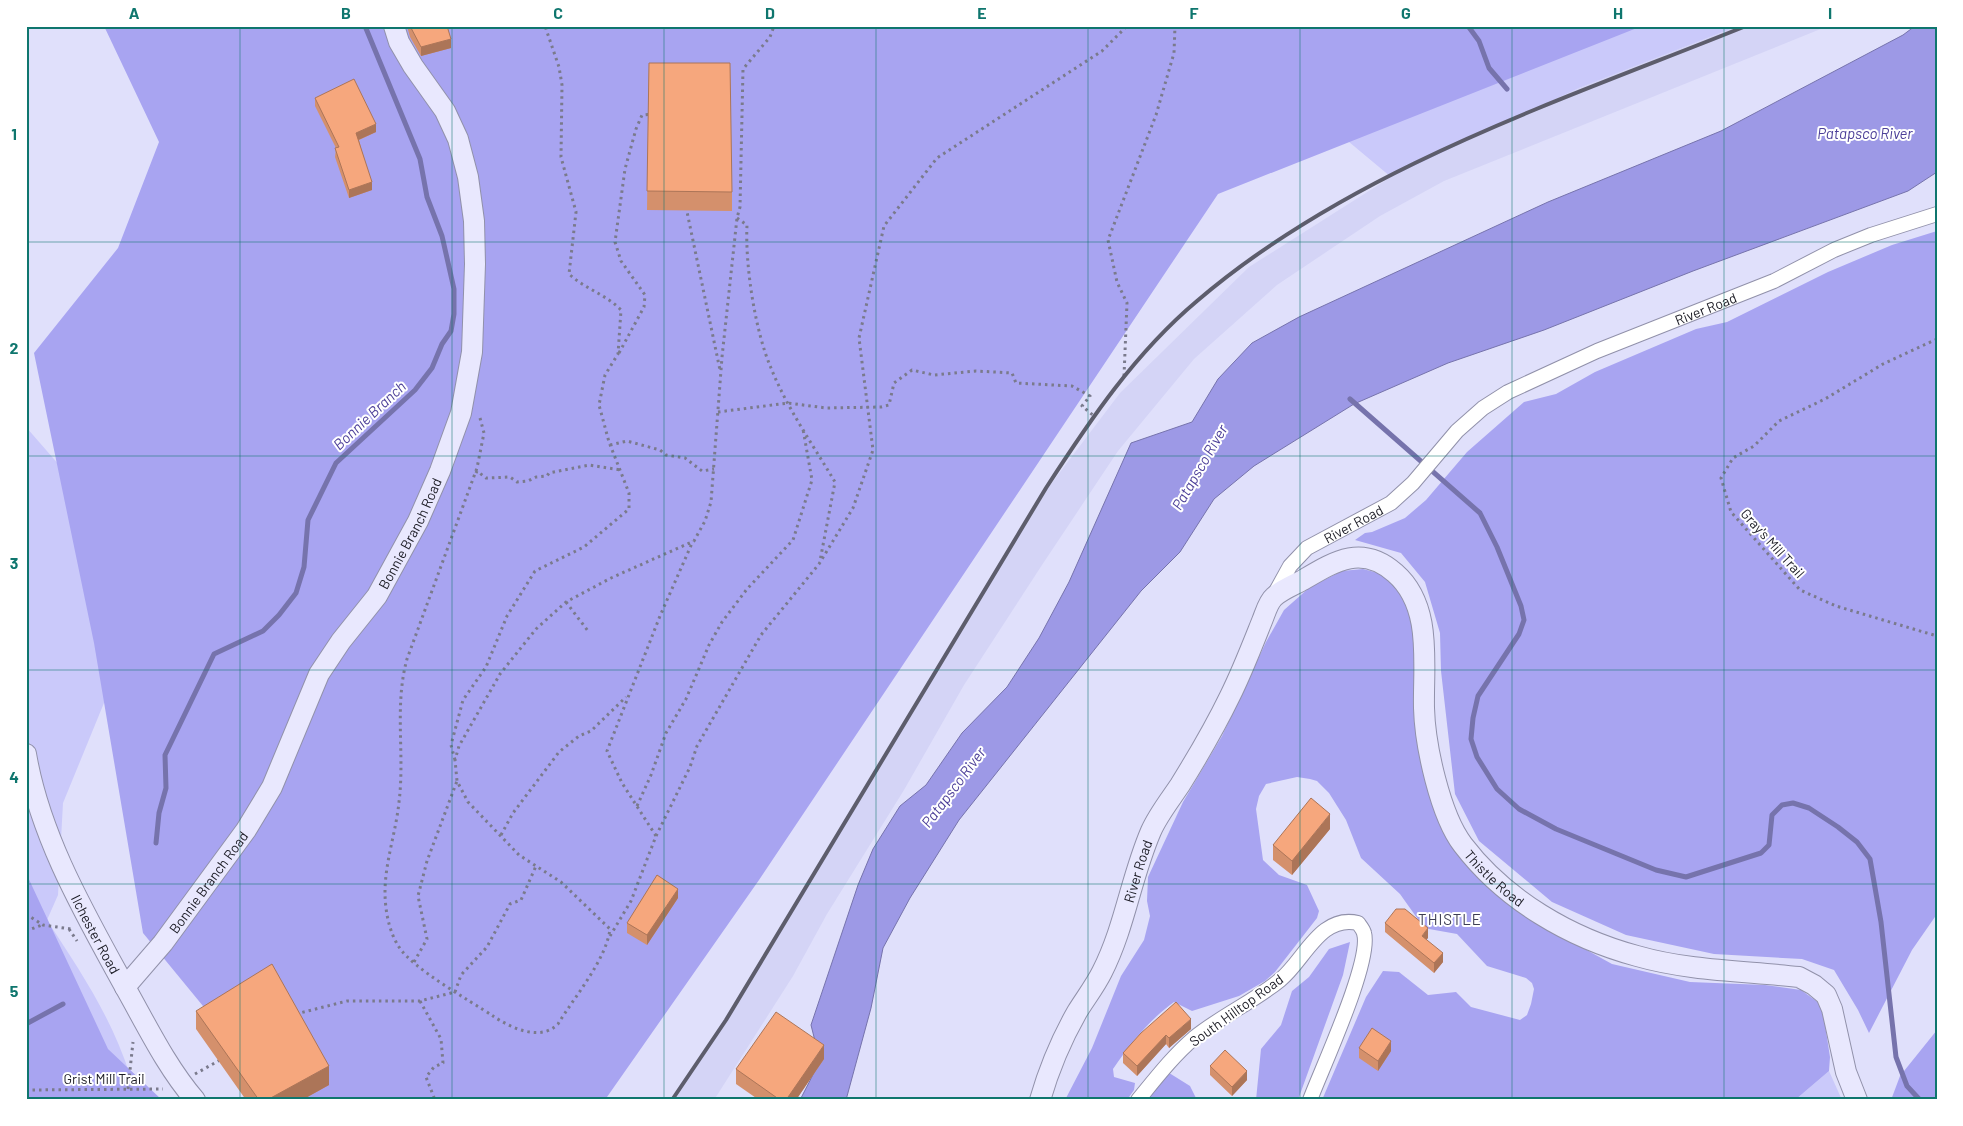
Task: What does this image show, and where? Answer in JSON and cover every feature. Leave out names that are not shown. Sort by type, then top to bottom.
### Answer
[{"type":"street","name":"Bonnie Branch Road","points":[[125,987],[163,944],[246,830],[272,786],[319,674],[340,641],[377,596],[418,521],[440,471],[461,413],[472,352],[475,264],[474,221],[468,176],[458,139],[445,111],[413,66],[399,42],[394,26]]},
{"type":"street","name":"River Road","points":[[1040,1100],[1058,1048],[1102,972],[1118,933],[1137,865],[1153,826],[1206,743],[1231,696],[1272,598],[1290,566],[1307,548],[1391,503],[1413,483],[1436,455],[1483,408],[1508,392],[1554,369],[1739,296],[1871,235],[1937,214]]},
{"type":"street","name":"Thistle Road","points":[[1272,598],[1328,565],[1350,557],[1366,558],[1381,563],[1396,574],[1418,608],[1423,631],[1424,713],[1436,783],[1446,813],[1466,849],[1484,869],[1519,899],[1553,923],[1591,942],[1639,957],[1688,966],[1798,978],[1814,985],[1826,995],[1832,1009],[1846,1072],[1857,1100]]},
{"type":"street","name":"Ilchester Road","points":[[26,754],[30,775],[50,839],[94,931],[158,1047],[184,1080],[195,1100]]},
{"type":"street","name":"South Hilltop Road","points":[[1138,1100],[1181,1050],[1202,1032],[1282,978],[1322,934],[1339,922],[1358,923],[1364,933],[1361,964],[1348,1006],[1310,1100]]},
{"type":"path","points":[[546,26],[559,66],[562,85],[561,157],[576,212],[569,274],[582,285],[614,302],[621,310],[618,354]]},
{"type":"path","points":[[656,836],[622,783],[607,751],[628,696],[694,541],[705,521],[711,502],[721,375],[737,218],[740,207],[743,69],[770,37],[774,26]]},
{"type":"path","points":[[479,415],[484,433],[474,476],[410,650],[401,681],[399,801],[385,891],[392,933],[399,948],[414,962],[455,992],[509,1027],[540,1033],[553,1029],[596,964],[631,901],[656,836],[690,767],[697,746],[761,636],[819,564],[853,508],[873,450],[859,338],[884,226],[937,158],[1102,51],[1127,26]]},
{"type":"path","points":[[1124,376],[1127,303],[1117,282],[1108,240],[1156,115],[1174,53],[1175,26]]},
{"type":"path","points":[[609,939],[610,929],[601,918],[561,882],[519,855],[468,802],[458,781],[451,745],[463,700],[486,667],[507,616],[535,571],[584,547],[629,509],[629,493],[610,445],[599,405],[605,375],[644,307],[645,295],[621,261],[615,242],[622,181],[636,129],[642,115],[657,114]]},
{"type":"path","points":[[686,202],[721,375]]},
{"type":"path","points":[[737,218],[746,225],[752,302],[770,368],[788,403],[835,482],[819,564]]},
{"type":"path","name":"Gray's Mill Trail","points":[[1937,339],[1883,364],[1826,400],[1779,421],[1754,446],[1733,458],[1721,478],[1731,512],[1800,590],[1836,606],[1937,636]]},
{"type":"path","points":[[718,412],[788,403],[826,408],[868,409],[889,404],[894,383],[912,370],[934,375],[976,371],[1012,374],[1016,383],[1072,386],[1090,396],[1082,406],[1094,416]]},
{"type":"path","points":[[637,806],[651,776],[666,733],[686,699],[709,646],[722,622],[747,590],[793,540],[812,480],[803,428]]},
{"type":"path","points":[[610,445],[626,441],[660,450],[666,455],[685,458],[702,471],[714,469]]},
{"type":"path","points":[[474,476],[477,471],[486,478],[510,477],[517,482],[523,482],[547,476],[549,472],[589,465],[620,470]]},
{"type":"path","points":[[455,760],[462,739],[500,674],[536,630],[566,602],[611,578],[694,541]]},
{"type":"path","points":[[566,602],[588,631]]},
{"type":"path","points":[[501,835],[523,799],[559,752],[579,736],[591,731],[628,696]]},
{"type":"path","points":[[414,962],[427,939],[418,896],[427,861],[458,781]]},
{"type":"path","points":[[455,992],[461,975],[487,947],[510,904],[521,900],[536,866]]},
{"type":"path","points":[[26,914],[42,925],[94,931]]},
{"type":"path","points":[[26,931],[42,925]]},
{"type":"path","points":[[69,929],[79,946]]},
{"type":"path","points":[[287,1017],[347,1001],[420,1001],[455,992]]},
{"type":"path","points":[[420,1001],[441,1039],[443,1063],[434,1067],[426,1077],[435,1100]]},
{"type":"path","points":[[128,1089],[134,1040]]},
{"type":"path","name":"Grist Mill Trail","points":[[26,1090],[168,1089],[218,1062],[224,1056]]},
{"type":"shaded area","points":[[104,26],[1642,26],[1218,194],[759,880],[607,1097],[600,1100],[295,1100],[272,1090],[143,933],[94,643],[34,353],[118,248],[159,142]]},
{"type":"shaded area","points":[[1210,26],[1738,26],[1579,88],[1391,177]]},
{"type":"shaded area","points":[[1738,26],[1828,26],[1444,181],[1380,216],[1277,285],[1194,359],[1118,451],[964,685],[904,790],[827,914],[793,976],[714,1100],[675,1100],[1048,488],[1120,393],[1249,267],[1391,177],[1579,88]]},
{"type":"shaded area","points":[[1937,231],[1937,914],[1912,950],[1869,1033],[1858,1010],[1834,970],[1802,959],[1714,954],[1626,935],[1552,902],[1479,841],[1455,794],[1441,671],[1440,633],[1425,582],[1401,553],[1355,540],[1365,533],[1372,532],[1405,518],[1426,500],[1467,452],[1524,402],[1556,394],[1595,372],[1696,329],[1727,322],[1828,272],[1892,245]]},
{"type":"shaded area","points":[[26,427],[156,576],[63,803],[58,895],[47,920],[94,994],[114,1033],[130,1075],[26,1073]]},
{"type":"shaded area","points":[[1363,569],[1378,573],[1394,585],[1414,615],[1428,771],[1486,883],[1523,915],[1612,964],[1690,982],[1765,985],[1801,990],[1822,1005],[1830,1057],[1829,1071],[1795,1100],[1322,1100],[1366,997],[1383,971],[1399,972],[1428,995],[1456,992],[1471,1007],[1520,1020],[1527,1015],[1534,989],[1532,983],[1526,978],[1487,966],[1457,934],[1429,929],[1422,925],[1400,894],[1361,858],[1346,820],[1329,793],[1317,781],[1297,777],[1266,784],[1259,796],[1256,809],[1263,860],[1279,875],[1307,885],[1319,911],[1317,918],[1275,972],[1265,981],[1239,996],[1192,1011],[1174,1002],[1156,1017],[1133,1042],[1113,1069],[1114,1077],[1135,1083],[1134,1090],[1127,1100],[1065,1100],[1092,1048],[1121,976],[1144,940],[1150,916],[1147,901],[1148,877],[1183,802],[1222,736],[1266,642],[1284,610],[1310,587],[1342,571]]},
{"type":"shaded area","points":[[26,873],[108,1049],[162,1100],[26,1099]]},
{"type":"shaded area","points":[[1350,942],[1343,975],[1298,1100],[1256,1100],[1261,1049],[1281,1025],[1292,991],[1309,977],[1329,949]]},
{"type":"shaded area","points":[[1937,1030],[1937,1100],[1891,1100],[1900,1076]]},
{"type":"shaded area","points":[[1166,1071],[1190,1086],[1197,1100],[1147,1100]]},
{"type":"shaded area","points":[[1829,1071],[1842,1100],[1795,1100]]},
{"type":"water","name":"Patapsco River","points":[[1915,26],[1937,26],[1937,172],[1908,191],[1693,271],[1544,330],[1448,363],[1354,404],[1254,466],[1214,499],[1180,552],[1141,591],[959,820],[910,898],[883,948],[871,1008],[846,1100],[800,1100],[820,1061],[811,1025],[858,885],[873,849],[900,806],[926,785],[962,733],[1007,687],[1039,638],[1069,582],[1131,443],[1192,422],[1218,379],[1252,343],[1299,317],[1548,202],[1721,131],[1903,35]]},
{"type":"building","points":[[410,26],[447,26],[451,39],[421,47]]},
{"type":"building","points":[[649,63],[730,63],[732,192],[647,191]]},
{"type":"building","points":[[354,79],[376,124],[356,133],[372,182],[349,190],[335,148],[339,147],[315,98]]},
{"type":"building","points":[[1311,798],[1330,814],[1292,861],[1273,845]]},
{"type":"building","points":[[657,875],[678,889],[647,935],[627,923]]},
{"type":"building","points":[[1396,909],[1405,909],[1428,928],[1422,936],[1443,953],[1434,963],[1385,923]]},
{"type":"building","points":[[272,964],[329,1066],[267,1100],[259,1100],[196,1011]]},
{"type":"building","points":[[1176,1002],[1191,1019],[1169,1038],[1166,1035],[1137,1066],[1123,1053],[1141,1033]]},
{"type":"building","points":[[776,1012],[824,1045],[786,1100],[780,1100],[736,1069]]},
{"type":"building","points":[[1372,1028],[1391,1041],[1378,1061],[1359,1048]]},
{"type":"building","points":[[1225,1050],[1247,1071],[1232,1087],[1210,1066]]},
{"type":"waterway","name":"Bonnie Branch","points":[[156,843],[159,813],[166,788],[165,755],[214,654],[263,631],[279,615],[296,593],[304,567],[308,520],[336,463],[415,390],[432,368],[442,344],[451,331],[454,314],[454,289],[442,236],[427,197],[420,159],[365,26]]},
{"type":"waterway","points":[[1468,26],[1479,41],[1489,68],[1507,89]]},
{"type":"waterway","points":[[1350,399],[1480,513],[1497,547],[1521,606],[1524,620],[1519,634],[1478,696],[1473,718],[1471,739],[1477,757],[1497,789],[1519,809],[1556,829],[1656,870],[1686,877],[1761,853],[1769,845],[1772,815],[1782,805],[1793,803],[1809,808],[1838,827],[1857,842],[1870,859],[1881,922],[1896,1057],[1907,1086],[1920,1100]]},
{"type":"waterway","points":[[26,1024],[63,1004]]},
{"type":"railway","points":[[672,1100],[726,1020],[1046,488],[1079,437],[1115,388],[1153,343],[1197,301],[1257,254],[1322,213],[1389,176],[1531,111],[1746,26]]},
{"type":"district","name":"THISTLE","points":[[1450,919]]}]
